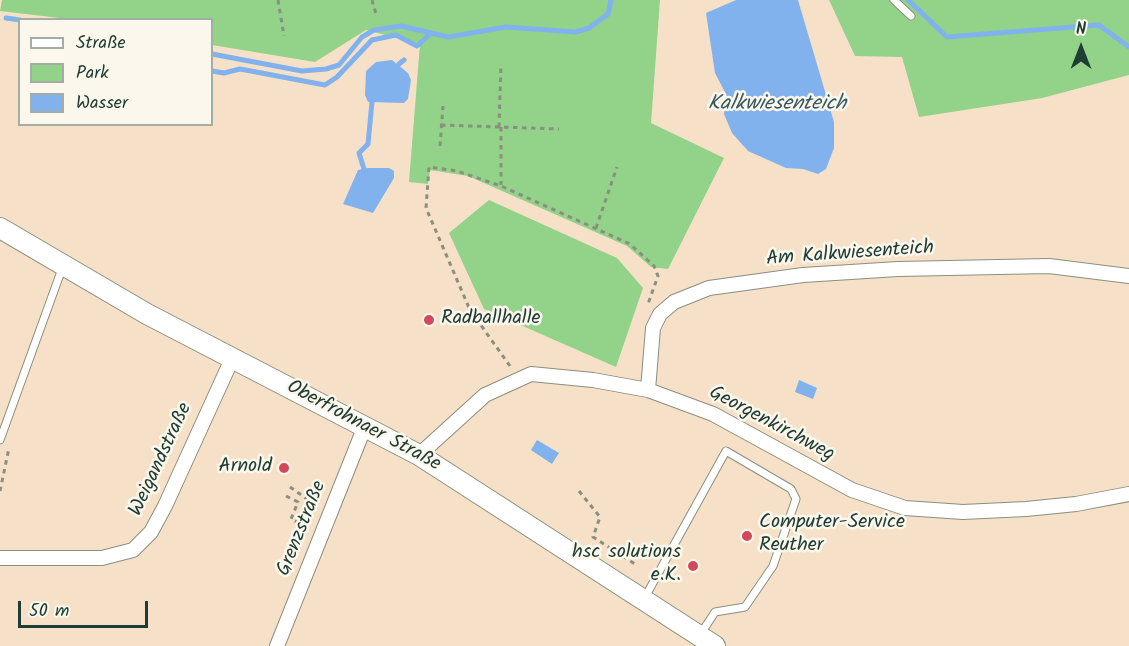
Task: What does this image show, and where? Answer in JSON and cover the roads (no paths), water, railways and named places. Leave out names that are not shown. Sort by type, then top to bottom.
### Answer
[{"type":"main road","name":"Oberfrohnaer Straße","points":[[0,228],[63,266],[232,359],[419,455],[708,641]]},
{"type":"street","name":"Am Kalkwiesenteich","points":[[648,390],[653,327],[660,314],[674,302],[709,288],[804,275],[898,269],[1049,266],[1129,276]]},
{"type":"street","name":"Weigandstraße","points":[[0,558],[102,558],[133,550],[151,532],[165,506],[232,359]]},
{"type":"street","name":"Georgenkirchweg","points":[[419,455],[485,395],[531,374],[593,380],[648,390],[713,414],[852,490],[904,508],[963,512],[1026,509],[1076,504],[1129,494]]},
{"type":"street","name":"Grenzstraße","points":[[277,646],[365,426]]},
{"type":"lane","points":[[894,0],[911,16]]},
{"type":"lane","points":[[0,440],[63,266]]},
{"type":"lane","points":[[644,599],[726,451],[791,489],[796,499],[773,566],[745,607],[716,612],[708,641]]},
{"type":"water","name":"Kalkwiesenteich","points":[[736,0],[798,0],[834,122],[834,148],[826,169],[818,174],[803,169],[786,168],[748,151],[732,133],[724,114],[727,96],[715,73],[706,13]]},
{"type":"water","points":[[392,60],[408,73],[411,80],[408,99],[404,103],[368,102],[365,95],[366,71],[376,62]]},
{"type":"water","points":[[389,168],[394,171],[394,178],[373,213],[343,204],[358,170]]},
{"type":"water","points":[[799,380],[817,388],[813,399],[795,392]]},
{"type":"water","points":[[537,440],[559,453],[552,464],[531,450]]},
{"type":"waterway","points":[[213,54],[302,71],[326,69],[339,65],[362,37],[374,30],[401,26],[448,37],[506,27],[576,32],[589,28],[608,14],[611,0]]},
{"type":"waterway","points":[[908,0],[947,37],[1099,25],[1129,47]]},
{"type":"waterway","points":[[6,18],[18,20]]},
{"type":"waterway","points":[[213,71],[224,73],[240,69],[325,85],[337,77],[372,40],[396,35],[417,46],[430,34]]},
{"type":"waterway","points":[[399,64],[404,60]]},
{"type":"waterway","points":[[364,169],[359,153],[368,144],[372,102]]},
{"type":"place","name":"Radballhalle","points":[[429,320]]},
{"type":"place","name":"Arnold","points":[[284,468]]},
{"type":"place","name":"Computer-Service Reuther","points":[[747,536]]},
{"type":"place","name":"hsc solutions e.K.","points":[[693,566]]}]
